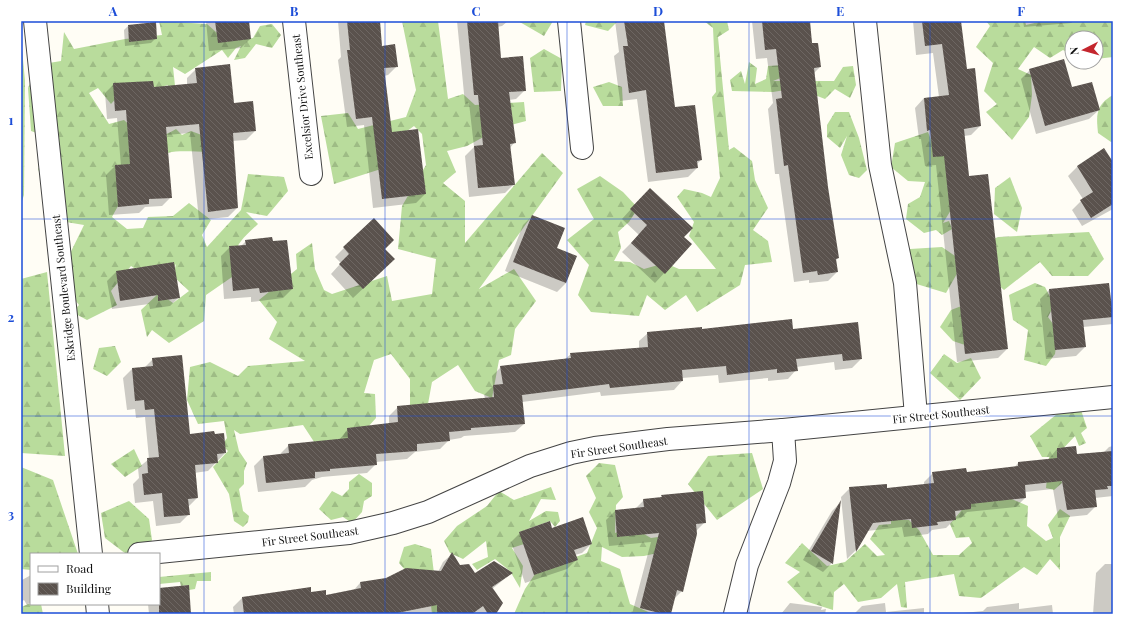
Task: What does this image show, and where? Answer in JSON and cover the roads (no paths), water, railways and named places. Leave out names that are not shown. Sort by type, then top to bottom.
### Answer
[{"type":"street","name":"Eskridge Boulevard Southeast","points":[[35,21],[91,553]]},
{"type":"street","name":"Excelsior Drive Southeast","points":[[294,21],[311,174]]},
{"type":"street","points":[[569,21],[582,148]]},
{"type":"street","points":[[865,21],[880,165],[905,283],[916,416]]},
{"type":"street","name":"Fir Street Southeast","points":[[149,553],[350,533],[428,512],[530,466],[571,453],[668,439],[783,430],[1113,397]]},
{"type":"street","points":[[735,614],[747,565],[779,483],[785,461],[783,430]]}]
